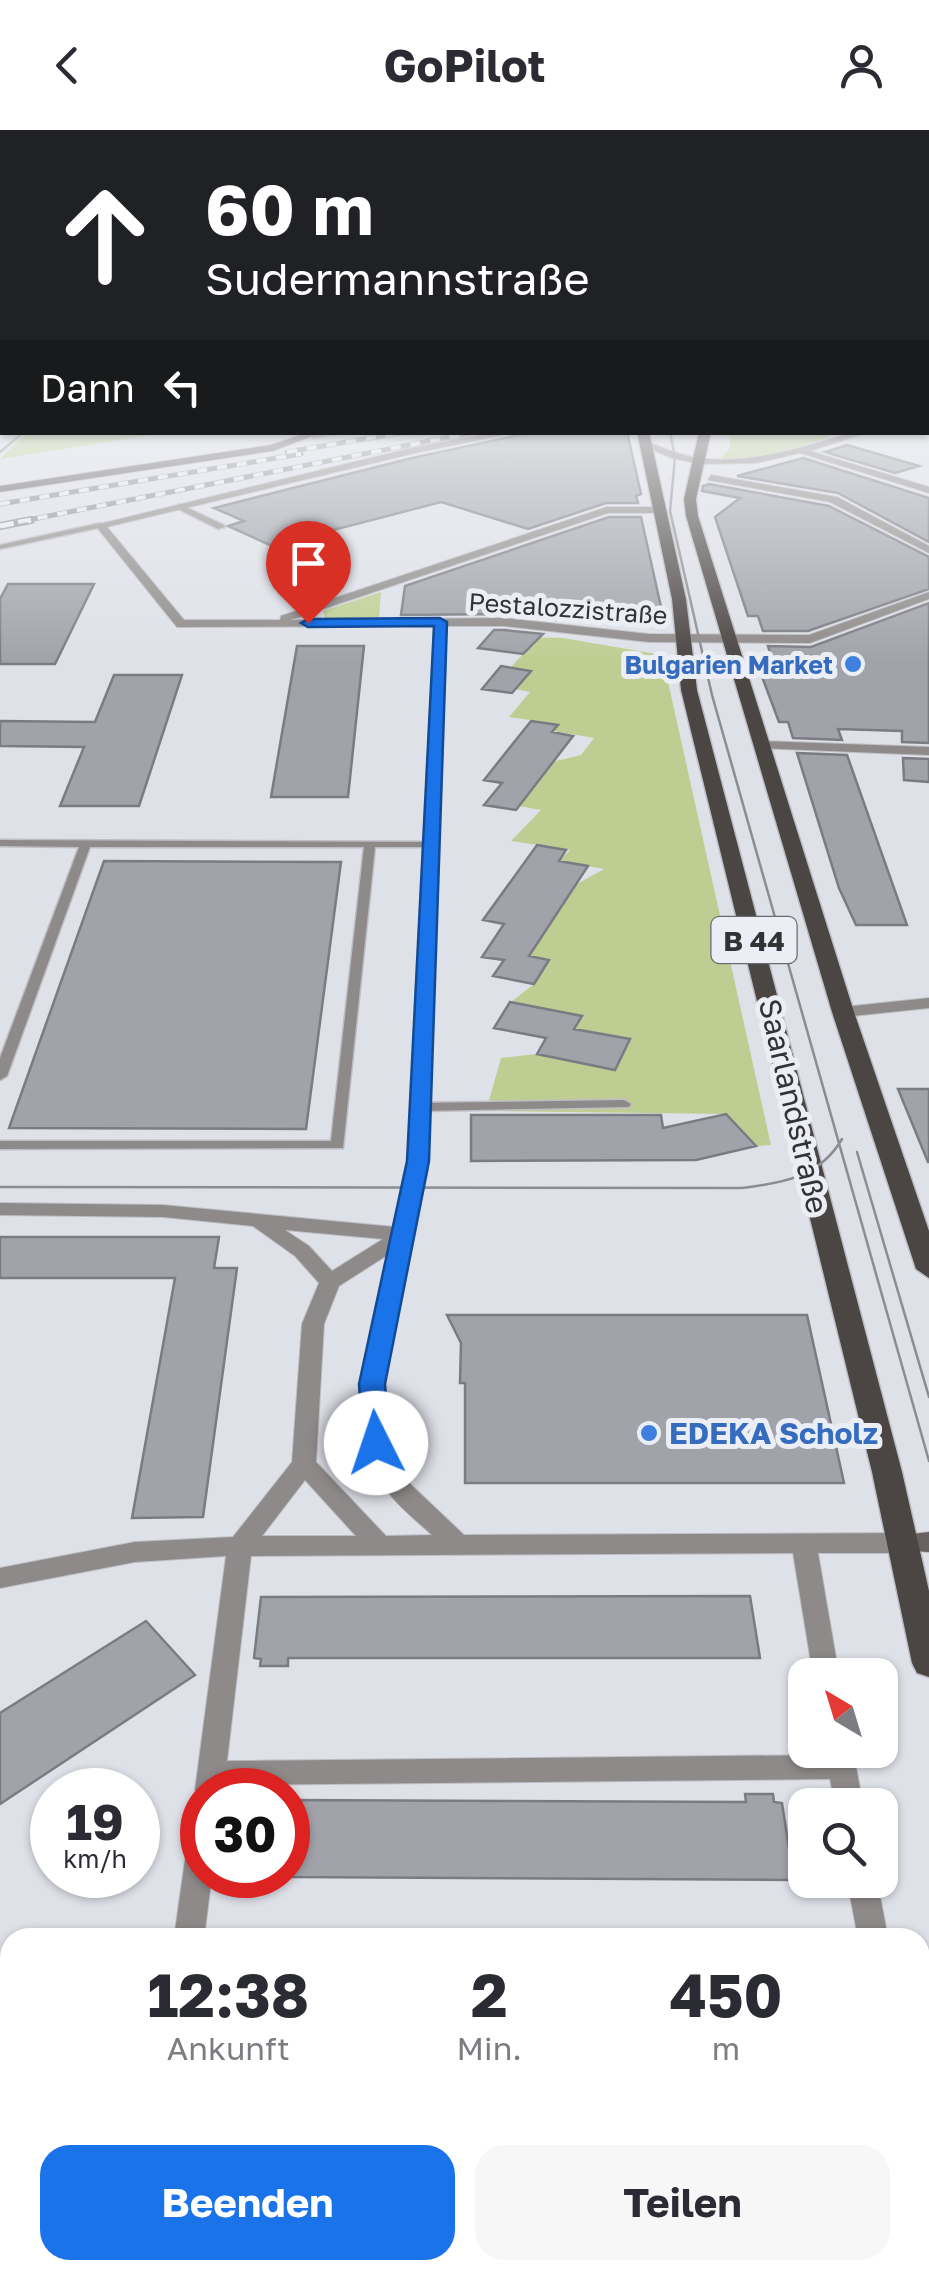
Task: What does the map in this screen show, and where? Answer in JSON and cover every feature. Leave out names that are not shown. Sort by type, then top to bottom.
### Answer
[{"type":"main road","name":"Saarlandstraße","points":[[650,462],[679,600],[689,690],[916,1542],[929,1663]]},
{"type":"main road","name":"B 44","points":[[699,462],[693,483],[692,516],[842,1012],[923,1231],[929,1270]]},
{"type":"street","points":[[0,488],[176,462]]},
{"type":"street","points":[[100,525],[364,462]]},
{"type":"street","points":[[693,483],[754,462]]},
{"type":"street","points":[[839,462],[929,490]]},
{"type":"street","points":[[710,478],[833,499],[929,550]]},
{"type":"street","points":[[269,624],[607,510],[659,510]]},
{"type":"street","name":"Pestalozzistraße","points":[[100,525],[181,624],[504,622],[649,638],[810,639],[929,595]]},
{"type":"street","points":[[386,622],[389,582]]},
{"type":"street","points":[[440,622],[418,1168],[372,1384],[376,1443],[397,1486],[458,1545]]},
{"type":"street","points":[[762,745],[929,751]]},
{"type":"street","points":[[842,1012],[929,1003]]},
{"type":"street","points":[[0,1210],[163,1210],[406,1236]]},
{"type":"street","points":[[254,1218],[302,1251],[330,1282]]},
{"type":"street","points":[[212,1768],[240,1546],[304,1464],[312,1324],[330,1282],[406,1236]]},
{"type":"street","points":[[304,1464],[380,1546]]},
{"type":"street","points":[[0,1578],[135,1552],[240,1546],[916,1542]]},
{"type":"street","points":[[804,1545],[823,1658]]},
{"type":"street","points":[[310,1778],[788,1760]]},
{"type":"street","points":[[190,1928],[194,1898]]},
{"type":"street","points":[[865,1898],[871,1928]]},
{"type":"lane","points":[[179,506],[221,527]]},
{"type":"lane","points":[[0,548],[100,525]]},
{"type":"lane","points":[[296,589],[322,606]]},
{"type":"lane","points":[[0,843],[432,844]]},
{"type":"lane","points":[[0,1076],[86,843]]},
{"type":"lane","points":[[0,1145],[338,1145],[370,844]]},
{"type":"lane","points":[[420,1107],[624,1104]]},
{"type":"green space","points":[[381,592],[379,617],[325,619],[323,611]]},
{"type":"green space","points":[[520,637],[563,638],[656,654],[663,659],[771,1145],[756,1146],[726,1114],[486,1111],[501,1058],[537,1054],[614,1070],[630,1040],[574,1029],[581,1016],[511,1002],[534,984],[549,961],[529,956],[548,926],[537,906],[604,869],[559,861],[570,850],[511,841],[541,810],[519,806],[527,768],[581,755],[594,738],[553,731],[557,724],[509,717],[530,692],[515,689],[510,668],[526,651]]},
{"type":"building","points":[[395,462],[634,462],[641,494],[636,496],[638,503],[606,503],[528,529],[441,502],[272,546],[228,526],[244,521],[214,508]]},
{"type":"building","points":[[787,462],[816,462],[929,498],[929,542],[838,493],[737,476]]},
{"type":"building","points":[[859,462],[919,466],[895,473]]},
{"type":"building","points":[[709,484],[829,506],[929,557],[929,589],[808,631],[763,631],[758,616],[748,616],[715,517],[740,498],[702,491]]},
{"type":"building","points":[[609,517],[641,517],[663,616],[561,616],[557,620],[504,614],[401,615],[405,586]]},
{"type":"building","points":[[8,584],[94,584],[55,664],[0,664],[0,599]]},
{"type":"building","points":[[929,603],[929,743],[902,742],[902,731],[838,729],[842,740],[793,738],[788,722],[779,722],[758,666],[773,661],[768,646],[811,647]]},
{"type":"building","points":[[494,630],[543,634],[523,654],[478,648]]},
{"type":"building","points":[[297,646],[364,646],[348,797],[271,797]]},
{"type":"building","points":[[501,666],[531,671],[512,693],[482,689]]},
{"type":"building","points":[[114,675],[182,675],[139,806],[60,806],[84,747],[0,746],[0,721],[95,722]]},
{"type":"building","points":[[531,721],[558,725],[552,732],[573,736],[516,810],[484,805],[502,783],[484,780]]},
{"type":"building","points":[[797,753],[847,755],[907,925],[856,925],[839,888]]},
{"type":"building","points":[[903,758],[929,759],[929,782],[904,780]]},
{"type":"building","points":[[537,845],[566,850],[559,861],[588,866],[529,956],[549,960],[534,984],[493,976],[504,960],[482,957],[504,924],[483,920]]},
{"type":"building","points":[[104,861],[341,862],[306,1129],[9,1128]]},
{"type":"building","points":[[510,1002],[582,1016],[574,1029],[630,1039],[615,1070],[537,1054],[546,1038],[494,1028]]},
{"type":"building","points":[[898,1089],[929,1089],[929,1162],[928,1162]]},
{"type":"building","points":[[726,1114],[756,1146],[696,1160],[471,1161],[471,1115],[661,1115],[663,1128]]},
{"type":"building","points":[[0,1237],[219,1237],[214,1268],[237,1268],[203,1517],[132,1518],[175,1278],[0,1278]]},
{"type":"building","name":"EDEKA Scholz","points":[[447,1315],[807,1315],[844,1483],[465,1483],[461,1343]]},
{"type":"building","points":[[750,1596],[760,1658],[288,1658],[288,1666],[260,1666],[261,1659],[254,1658],[261,1597]]},
{"type":"building","points":[[146,1621],[195,1675],[54,1768],[30,1768],[30,1784],[0,1804],[0,1713]]},
{"type":"building","points":[[745,1794],[773,1794],[774,1802],[782,1803],[788,1880],[310,1877],[310,1800],[746,1802]]},
{"type":"tram line","points":[[675,462],[670,511],[712,695],[839,1143]]},
{"type":"tram line","points":[[839,1143],[842,1139]]},
{"type":"tram line","points":[[0,1187],[742,1188],[799,1176],[823,1162],[839,1143]]},
{"type":"tram line","points":[[839,1143],[929,1461]]},
{"type":"tram line","points":[[857,1152],[929,1397]]},
{"type":"railway","points":[[0,504],[251,462]]},
{"type":"railway","points":[[18,522],[321,462]]},
{"type":"railway","points":[[0,526],[31,520]]},
{"type":"place","name":"Bulgarien Market","points":[[853,664]]},
{"type":"place","name":"EDEKA Scholz","points":[[649,1433]]},
{"type":"route","points":[[308,623],[440,622],[418,1161],[406,1236],[372,1384],[376,1443]]}]
